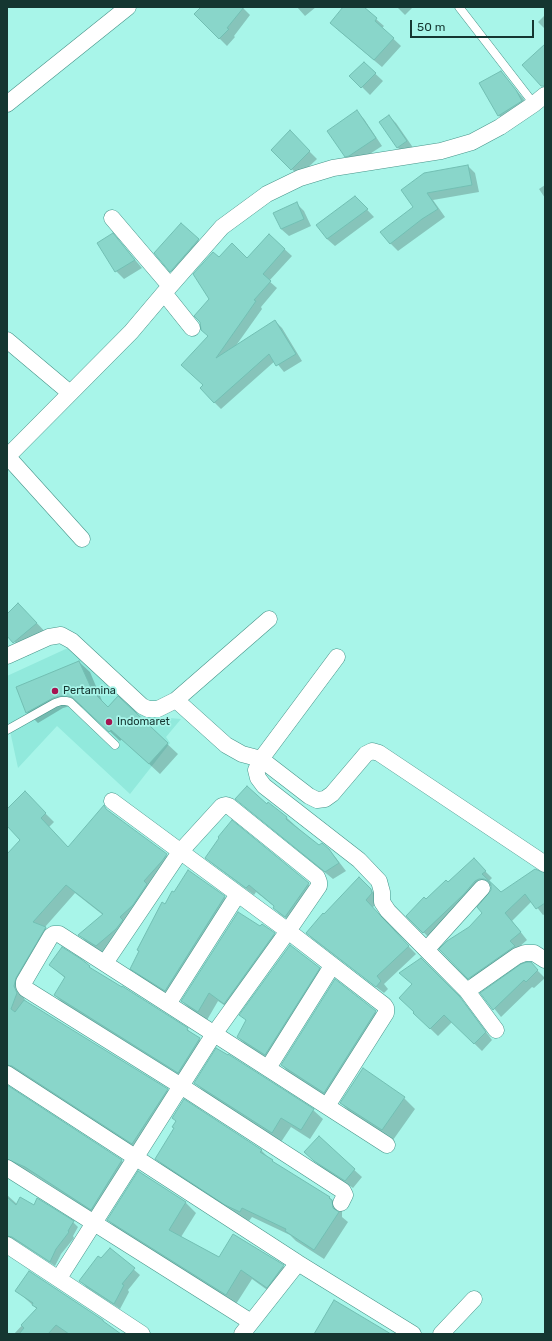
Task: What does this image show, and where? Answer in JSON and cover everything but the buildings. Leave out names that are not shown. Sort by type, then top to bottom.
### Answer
[{"type":"street","points":[[7,104],[128,7]]},
{"type":"street","points":[[82,539],[7,457],[131,332],[222,227],[267,194],[300,178],[333,168],[441,151],[472,142],[500,127],[539,100]]},
{"type":"street","points":[[112,218],[167,289],[192,328]]},
{"type":"street","points":[[7,340],[70,393]]},
{"type":"street","points":[[7,656],[49,637],[61,636],[72,641],[142,706],[148,709],[158,709],[176,700],[269,619]]},
{"type":"street","points":[[337,657],[261,758],[256,770],[258,778],[264,786],[359,860],[379,881],[382,892],[382,902],[388,911],[467,990],[496,1030]]},
{"type":"street","points":[[176,700],[230,748],[242,754],[261,758],[309,796],[317,800],[325,799],[332,794],[366,754],[372,751],[379,753],[545,864]]},
{"type":"street","points":[[112,801],[288,931],[386,1008],[386,1013],[327,1106]]},
{"type":"street","points":[[59,1278],[214,1034],[288,931],[319,886],[319,882],[317,878],[226,804],[222,806],[180,852],[105,963]]},
{"type":"street","points":[[427,949],[482,888]]},
{"type":"street","points":[[168,1004],[238,894]]},
{"type":"street","points":[[340,1202],[345,1195],[343,1191],[181,1086],[26,989],[24,982],[51,936],[54,934],[59,934],[388,1145]]},
{"type":"street","points":[[467,990],[517,956],[525,953],[534,953],[545,960]]},
{"type":"street","points":[[268,1068],[332,966]]},
{"type":"street","points":[[7,1074],[298,1263],[413,1334]]},
{"type":"street","points":[[7,1168],[94,1224],[247,1328],[298,1263]]},
{"type":"street","points":[[7,1245],[142,1334]]},
{"type":"street","points":[[441,1334],[474,1299]]},
{"type":"lane","points":[[459,7],[539,100]]},
{"type":"lane","points":[[7,730],[55,703],[66,701],[70,702],[115,745]]},
{"type":"shaded area","points":[[70,647],[151,722],[170,718],[181,719],[166,737],[170,743],[130,794],[57,726],[18,768],[7,717],[7,676]]},
{"type":"place","name":"Pertamina","points":[[55,691]]},
{"type":"place","name":"Indomaret","points":[[109,722]]}]
